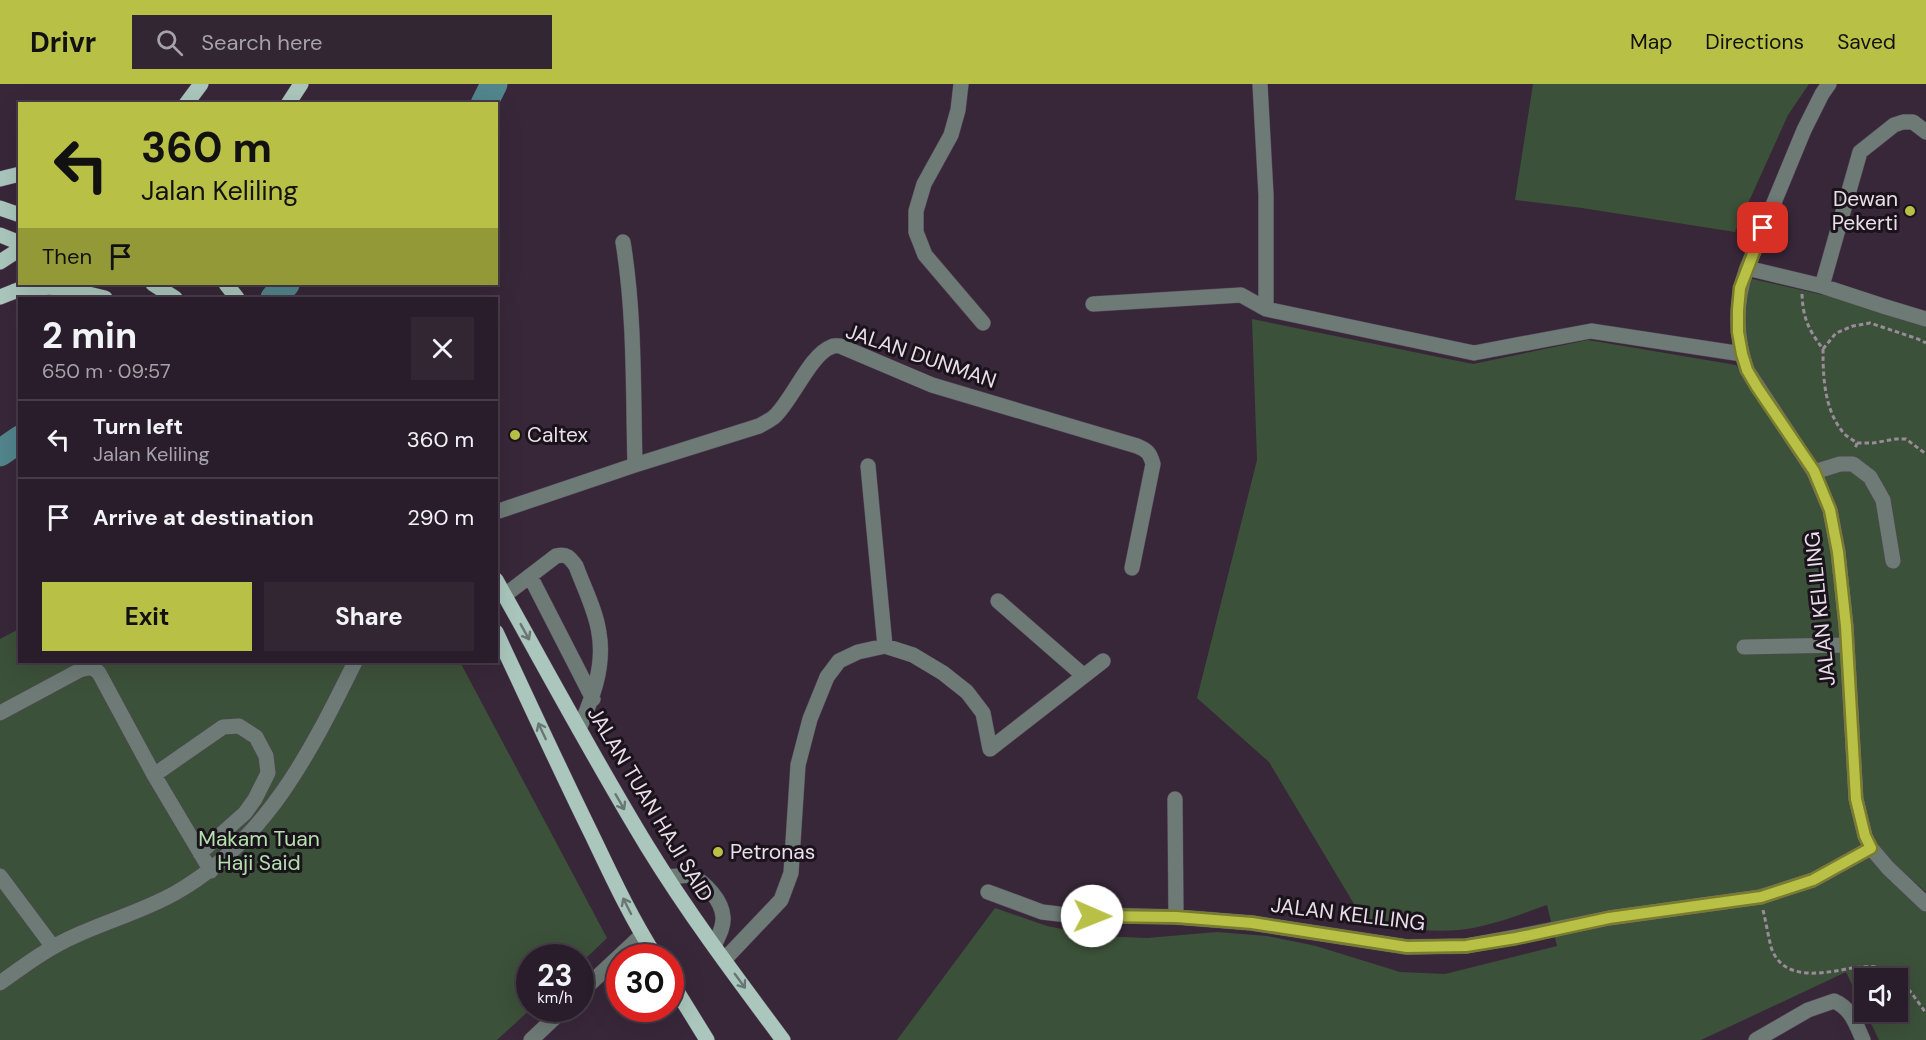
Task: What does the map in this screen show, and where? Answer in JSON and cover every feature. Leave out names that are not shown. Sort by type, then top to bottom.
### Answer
[{"type":"main road","points":[[185,102],[201,84]]},
{"type":"main road","points":[[289,102],[301,84]]},
{"type":"main road","points":[[0,179],[18,174]]},
{"type":"main road","points":[[0,208],[18,214]]},
{"type":"main road","points":[[0,235],[18,242]]},
{"type":"main road","points":[[0,262],[18,250]]},
{"type":"main road","points":[[0,297],[31,285]]},
{"type":"main road","points":[[94,285],[112,297]]},
{"type":"main road","points":[[155,285],[173,297]]},
{"type":"main road","points":[[227,285],[236,297]]},
{"type":"main road","points":[[15,291],[50,287],[101,297]]},
{"type":"main road","name":"JALAN TUAN HAJI SAID","points":[[498,583],[648,848],[714,946],[783,1040]]},
{"type":"main road","points":[[498,636],[566,782],[648,944]]},
{"type":"main road","points":[[684,1003],[707,1040]]},
{"type":"street","points":[[961,84],[958,110],[951,135],[924,184],[916,211],[916,232],[925,255],[983,323]]},
{"type":"street","points":[[1260,84],[1266,195],[1266,309]]},
{"type":"street","name":"JALAN KELILING","points":[[1829,84],[1804,130],[1747,268],[1740,288],[1738,332],[1747,370],[1814,471],[1830,510],[1838,552],[1847,645],[1856,799],[1865,836],[1871,848],[1888,868],[1926,904]]},
{"type":"street","points":[[1822,286],[1860,152],[1894,125],[1903,122],[1913,122],[1926,132]]},
{"type":"street","points":[[623,242],[628,272],[632,330],[635,465]]},
{"type":"street","points":[[1747,268],[1822,286],[1926,319]]},
{"type":"street","points":[[1093,304],[1241,295],[1266,309],[1474,353],[1591,331],[1742,354]]},
{"type":"street","name":"JALAN DUNMAN","points":[[498,511],[759,426],[774,418],[822,352],[831,346],[840,346],[932,386],[1147,450],[1153,464],[1132,568]]},
{"type":"street","points":[[1814,471],[1840,464],[1852,464],[1870,477],[1883,500],[1893,561]]},
{"type":"street","points":[[868,465],[885,646]]},
{"type":"street","points":[[505,595],[556,556],[563,554],[569,557],[576,566],[599,634],[600,659],[592,699],[579,729]]},
{"type":"street","points":[[530,576],[592,699]]},
{"type":"street","points":[[998,602],[1084,676]]},
{"type":"street","points":[[1744,647],[1847,645]]},
{"type":"street","points":[[724,960],[781,900],[790,873],[798,765],[810,719],[828,677],[839,662],[858,652],[885,646],[913,655],[944,673],[968,692],[983,713],[990,749],[1103,661]]},
{"type":"street","points":[[0,983],[36,957],[75,935],[175,893],[211,871],[248,836],[290,782],[321,731],[355,663]]},
{"type":"street","points":[[0,713],[80,670],[91,667],[96,669],[154,775],[211,871]]},
{"type":"street","points":[[154,775],[223,727],[239,726],[256,737],[266,756],[268,773],[245,813],[200,853]]},
{"type":"street","points":[[268,773],[290,782]]},
{"type":"street","points":[[1175,800],[1176,917]]},
{"type":"street","name":"JALAN KELILING","points":[[988,892],[1041,912],[1176,917],[1252,923],[1407,947],[1466,946],[1609,918],[1761,897],[1813,880],[1871,848]]},
{"type":"street","points":[[667,878],[691,875],[707,887],[717,901],[723,918],[722,928],[714,946]]},
{"type":"street","points":[[0,876],[53,947]]},
{"type":"street","points":[[594,980],[642,935]]},
{"type":"street","points":[[1756,1040],[1808,1010],[1834,1001],[1843,1005],[1851,1014],[1863,1040]]},
{"type":"street","points":[[531,1040],[550,1022]]},
{"type":"path","points":[[1802,292],[1803,312],[1810,331],[1822,348],[1823,378],[1833,417],[1843,433],[1857,442],[1873,443],[1906,439],[1926,454]]},
{"type":"path","points":[[1822,348],[1836,333],[1853,326],[1870,323],[1926,343]]},
{"type":"path","points":[[1852,464],[1857,442]]},
{"type":"path","points":[[1761,897],[1772,948],[1787,968],[1800,973],[1822,973],[1863,966],[1883,968],[1898,978],[1926,1013]]},
{"type":"green space","points":[[1533,84],[1809,84],[1788,115],[1735,232],[1515,200]]},
{"type":"green space","points":[[1748,278],[1926,318],[1926,892],[1881,853],[1870,835],[1861,801],[1835,513],[1752,374],[1741,324]]},
{"type":"green space","points":[[1252,319],[1473,364],[1588,340],[1736,365],[1809,472],[1825,511],[1843,639],[1848,799],[1863,843],[1889,880],[1926,911],[1926,1040],[1879,1040],[1870,1022],[1908,1022],[1908,968],[1854,968],[1854,989],[1846,972],[1701,1040],[897,1040],[995,908],[1047,926],[1098,936],[1147,938],[1217,932],[1267,936],[1316,946],[1400,972],[1445,974],[1557,946],[1547,905],[1514,917],[1458,930],[1424,930],[1366,924],[1269,762],[1197,698],[1257,460]]},
{"type":"green space","name":"Makam Tuan Haji Said","points":[[18,630],[18,663],[461,663],[607,938],[594,950],[594,944],[516,944],[517,1022],[497,1040],[0,1040],[0,639]]},
{"type":"waterway","points":[[485,102],[494,84]]},
{"type":"waterway","points":[[275,297],[285,285]]},
{"type":"waterway","points":[[0,453],[18,440]]},
{"type":"place","name":"Dewan Pekerti","points":[[1910,211]]},
{"type":"place","name":"Caltex","points":[[515,435]]},
{"type":"place","name":"Petronas","points":[[718,852]]},
{"type":"route","points":[[1092,916],[1176,917],[1252,923],[1407,947],[1466,946],[1609,918],[1761,897],[1813,880],[1871,848],[1865,836],[1856,799],[1846,626],[1838,552],[1830,510],[1814,471],[1747,370],[1738,332],[1740,288],[1763,228]]}]
